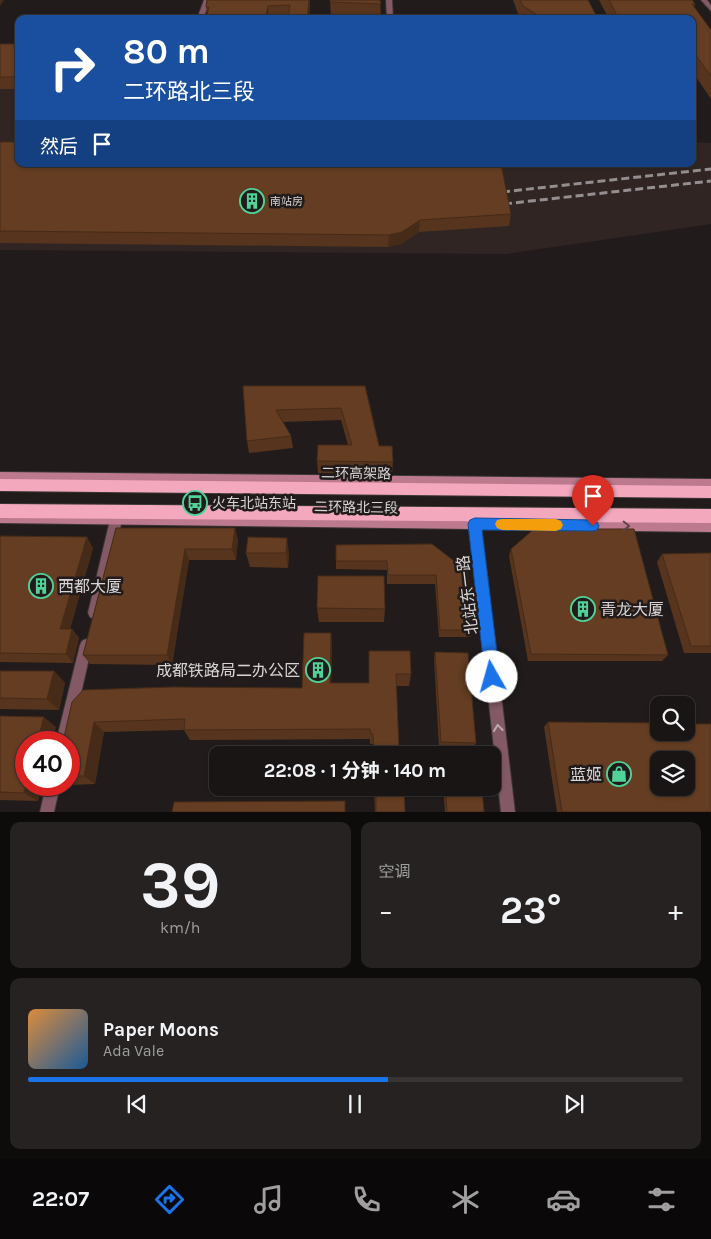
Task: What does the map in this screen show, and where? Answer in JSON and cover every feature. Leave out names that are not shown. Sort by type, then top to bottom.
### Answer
[{"type":"highway","name":"二环高架路","points":[[0,485],[711,492]]},
{"type":"highway","points":[[0,511],[711,516]]},
{"type":"main road","name":"二环路北三段","points":[[0,477],[711,484]]},
{"type":"main road","name":"二环路北三段","points":[[0,518],[711,528]]},
{"type":"street","points":[[201,15],[207,0]]},
{"type":"street","points":[[389,0],[390,15]]},
{"type":"street","points":[[704,0],[711,9]]},
{"type":"street","points":[[66,731],[116,520]]},
{"type":"street","name":"北站东一路","points":[[475,524],[508,812]]},
{"type":"street","points":[[47,812],[51,796]]},
{"type":"shaded area","name":"南站房","points":[[0,89],[15,89],[15,167],[696,167],[696,142],[711,143],[711,224],[507,254],[0,250]]},
{"type":"building","points":[[207,0],[309,0],[307,15],[289,15],[290,5],[268,6],[266,15],[207,15],[209,7],[206,7]]},
{"type":"building","points":[[330,0],[380,0],[381,4],[330,2]]},
{"type":"building","points":[[520,0],[588,0],[596,15],[538,15],[523,6]]},
{"type":"building","points":[[609,0],[692,0],[695,4],[692,4],[711,30],[711,76],[696,55],[696,15],[617,15]]},
{"type":"building","points":[[0,44],[15,44],[15,77],[0,77]]},
{"type":"building","name":"南站房","points":[[0,142],[15,142],[15,167],[502,167],[511,214],[420,220],[402,232],[389,235],[0,231]]},
{"type":"building","points":[[243,386],[365,386],[379,446],[392,446],[393,462],[317,461],[318,445],[352,445],[341,408],[276,410],[291,436],[247,441]]},
{"type":"building","points":[[116,528],[235,528],[232,549],[185,549],[167,655],[83,655]]},
{"type":"building","name":"青龙大厦","points":[[534,529],[634,529],[668,655],[531,654],[511,549]]},
{"type":"building","name":"西都大厦","points":[[0,536],[87,537],[60,629],[72,629],[66,654],[0,653]]},
{"type":"building","points":[[248,537],[287,538],[286,553],[246,553]]},
{"type":"building","points":[[432,544],[467,571],[473,630],[440,630],[436,575],[388,575],[387,561],[336,561],[336,545]]},
{"type":"building","points":[[711,553],[711,646],[691,646],[662,554]]},
{"type":"building","points":[[318,576],[384,576],[385,609],[317,608]]},
{"type":"building","points":[[304,633],[331,633],[330,683],[369,683],[369,651],[410,651],[411,674],[396,674],[399,746],[374,746],[373,734],[371,734],[370,729],[184,730],[185,719],[94,722],[84,776],[80,776],[80,731],[65,731],[72,702],[83,690],[173,687],[302,688]]},
{"type":"building","points":[[435,652],[468,653],[476,743],[441,742]]},
{"type":"building","points":[[0,671],[54,671],[47,699],[0,698]]},
{"type":"building","points":[[0,716],[44,717],[40,731],[15,731],[15,793],[0,792]]},
{"type":"building","points":[[548,722],[650,723],[650,741],[695,741],[695,724],[711,724],[711,812],[562,812]]},
{"type":"building","points":[[376,796],[404,796],[405,812],[376,812]]},
{"type":"building","points":[[446,796],[483,796],[484,812],[447,812]]},
{"type":"building","points":[[345,801],[345,812],[172,812],[174,802]]},
{"type":"railway","points":[[502,192],[711,169]]},
{"type":"railway","points":[[504,204],[711,181]]},
{"type":"slow traffic","points":[[502,524],[556,525]]},
{"type":"place","name":"南站房","points":[[252,201]]},
{"type":"place","name":"火车北站东站","points":[[195,503]]},
{"type":"place","name":"西都大厦","points":[[41,586]]},
{"type":"place","name":"青龙大厦","points":[[583,609]]},
{"type":"place","name":"成都铁路局二办公区","points":[[318,670]]},
{"type":"place","name":"蓝姬","points":[[619,774]]},
{"type":"route","points":[[492,677],[475,524],[593,526]]}]
